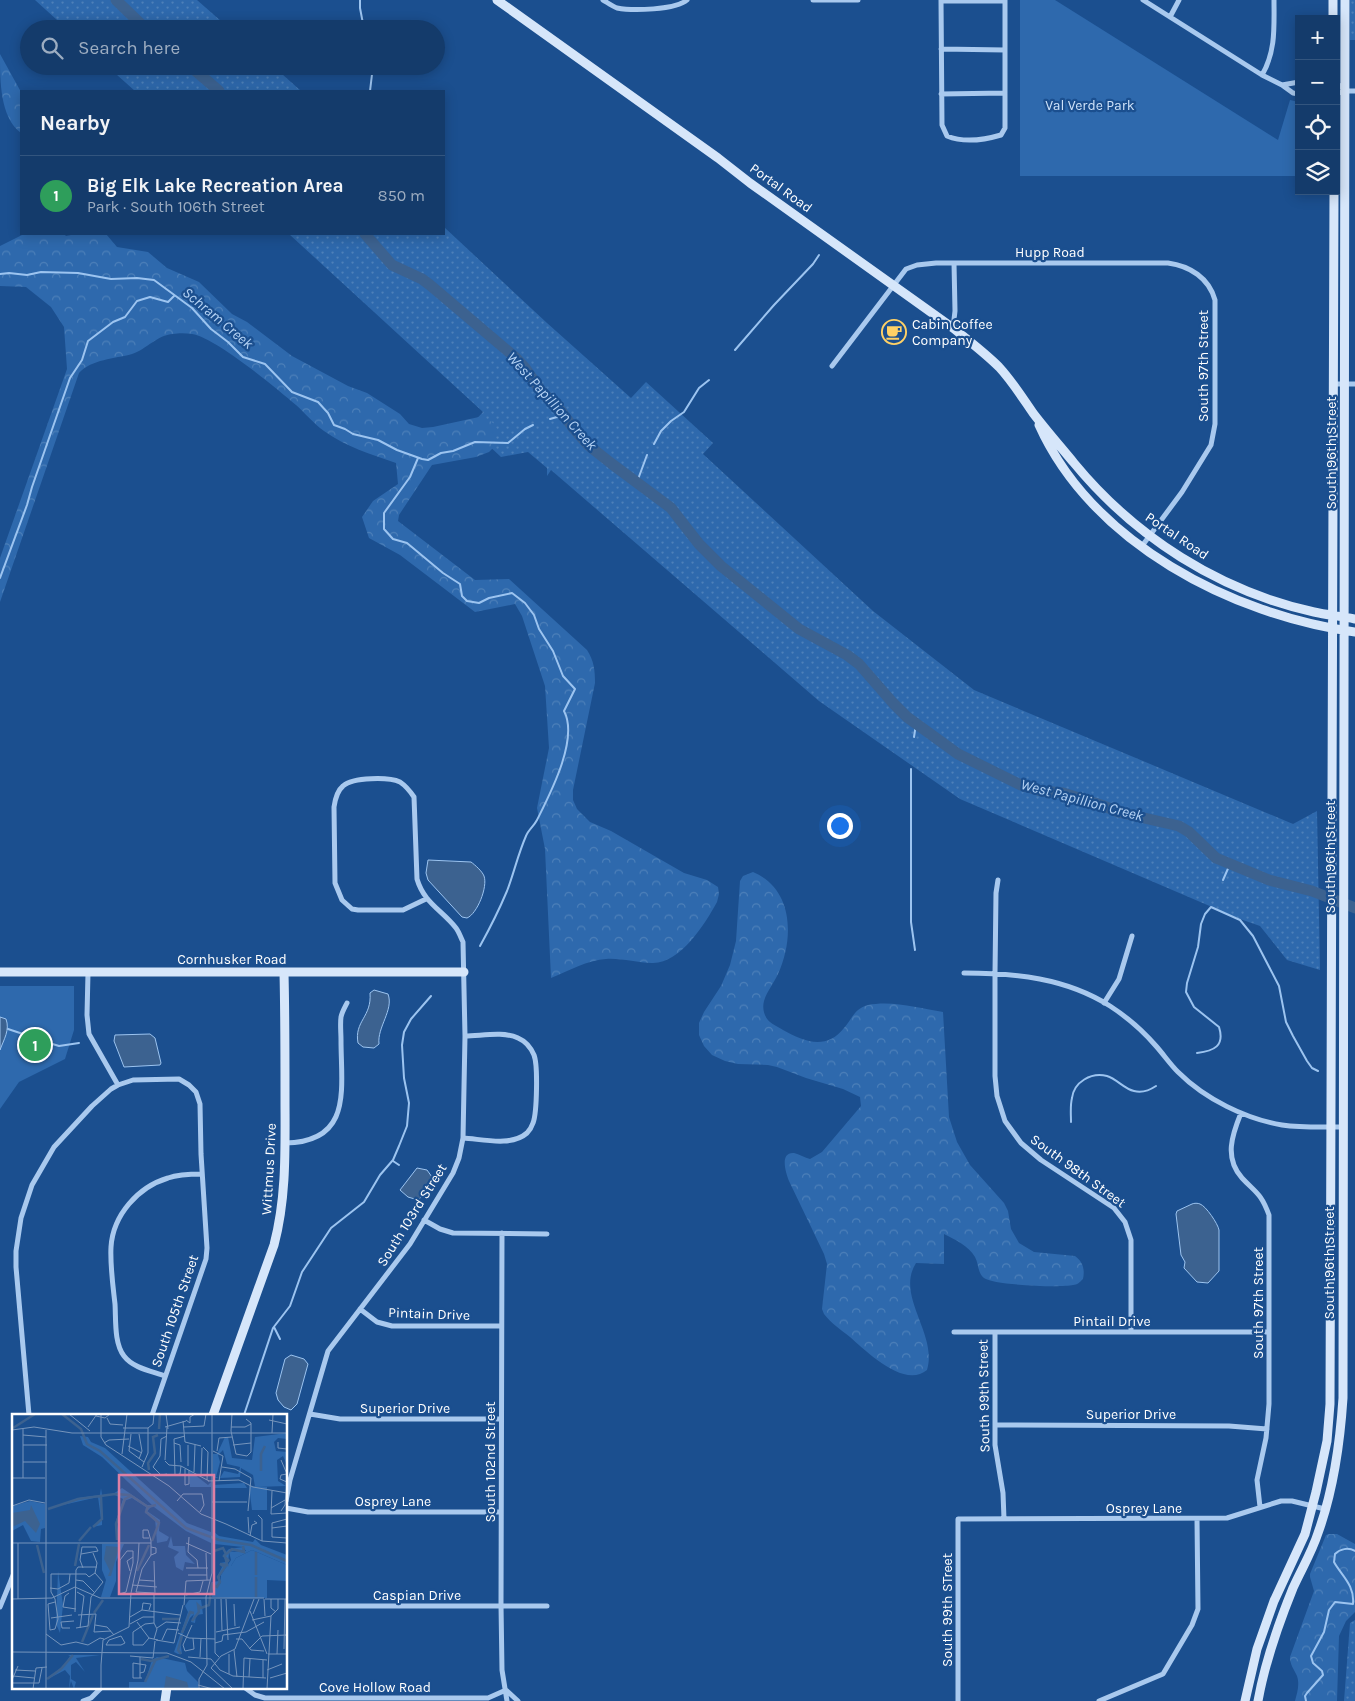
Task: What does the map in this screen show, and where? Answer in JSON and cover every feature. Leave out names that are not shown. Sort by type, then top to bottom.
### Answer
[{"type":"main road","name":"Portal Road","points":[[497,0],[626,91],[953,328],[983,352],[999,368],[1075,465],[1127,518],[1149,536],[1198,568],[1246,590],[1297,608],[1355,619]]},
{"type":"main road","points":[[1333,0],[1333,15]]},
{"type":"main road","name":"South 96th Street","points":[[1258,1701],[1262,1677],[1273,1639],[1318,1534],[1325,1510],[1340,1446],[1343,1398],[1345,384],[1340,93],[1344,0]]},
{"type":"main road","name":"South 96th Street","points":[[1246,1701],[1259,1642],[1274,1601],[1305,1534],[1313,1506],[1327,1440],[1330,1404],[1331,628],[1334,195]]},
{"type":"main road","name":"Portal Road","points":[[1034,413],[1046,441],[1075,482],[1110,520],[1142,546],[1190,578],[1231,598],[1279,616],[1355,632]]},
{"type":"main road","name":"Cornhusker Road","points":[[0,972],[464,972]]},
{"type":"main road","name":"Wittmus Drive","points":[[213,1414],[274,1245],[280,1223],[283,1200],[285,1143],[284,973]]},
{"type":"main road","points":[[165,1701],[167,1688]]},
{"type":"street","points":[[603,0],[615,7],[625,9],[672,7],[687,0]]},
{"type":"street","points":[[812,0],[858,0]]},
{"type":"street","points":[[940,0],[1005,0],[1005,128],[1001,135],[986,140],[968,140],[947,136],[942,126],[940,0]]},
{"type":"street","points":[[1143,0],[1295,93]]},
{"type":"street","points":[[1170,17],[1179,0]]},
{"type":"street","points":[[1262,74],[1274,44],[1274,0]]},
{"type":"street","points":[[941,49],[1005,50]]},
{"type":"street","points":[[1282,85],[1295,83]]},
{"type":"street","points":[[1340,93],[1355,91]]},
{"type":"street","points":[[941,94],[1005,94]]},
{"type":"street","name":"Hupp Road","points":[[832,366],[906,268],[917,265],[954,263],[1168,263],[1186,267],[1199,274],[1208,286]]},
{"type":"street","points":[[953,328],[955,311],[954,263]]},
{"type":"street","name":"South 97th Street","points":[[1142,546],[1182,492],[1211,445],[1215,424],[1215,300],[1208,286]]},
{"type":"street","points":[[1333,384],[1355,384]]},
{"type":"street","name":"South 103rd Street","points":[[288,1490],[328,1351],[410,1244],[453,1173],[459,1158],[463,1138],[465,1036],[463,942],[456,929],[426,899],[420,889],[417,879],[414,796],[406,786],[393,780],[357,780],[343,786],[338,792],[334,807],[335,884],[342,900],[352,909],[392,910],[408,908],[426,899]]},
{"type":"street","name":"South 98th Street","points":[[998,880],[996,893],[995,1076],[1000,1108],[1005,1121],[1025,1147],[1041,1160],[1114,1208],[1126,1222],[1131,1240],[1131,1332]]},
{"type":"street","points":[[1104,1003],[1119,979],[1132,936]]},
{"type":"street","points":[[29,1414],[16,1266],[16,1251],[21,1218],[32,1185],[54,1147],[92,1106],[118,1084],[89,1034],[87,1015],[88,973]]},
{"type":"street","points":[[964,973],[1014,974],[1040,978],[1074,988],[1104,1003],[1128,1020],[1195,1087],[1241,1112],[1282,1124],[1343,1127]]},
{"type":"street","points":[[285,1143],[301,1143],[311,1140],[328,1129],[336,1118],[341,1092],[341,1017],[347,1003]]},
{"type":"street","points":[[463,1138],[510,1141],[528,1132],[533,1124],[536,1087],[534,1054],[526,1043],[506,1035],[465,1036]]},
{"type":"street","name":"South 105th Street","points":[[118,1084],[133,1080],[179,1079],[190,1085],[196,1092],[200,1104],[206,1259],[152,1414]]},
{"type":"street","name":"South 97th Street","points":[[1241,1112],[1230,1142],[1231,1157],[1234,1167],[1264,1200],[1269,1215],[1270,1391],[1267,1429],[1257,1480],[1260,1507]]},
{"type":"street","points":[[165,1376],[129,1362],[119,1348],[111,1259],[113,1232],[131,1200],[142,1192],[168,1178],[189,1174],[202,1174]]},
{"type":"street","points":[[424,1220],[440,1230],[452,1233],[547,1234]]},
{"type":"street","name":"South 102nd Street","points":[[502,1233],[501,1605],[502,1670],[506,1701]]},
{"type":"street","name":"Pintain Drive","points":[[360,1309],[377,1322],[392,1326],[501,1326]]},
{"type":"street","name":"Pintail Drive","points":[[954,1332],[1269,1332]]},
{"type":"street","name":"South 99th Street","points":[[995,1332],[995,1450],[1003,1493],[1004,1519]]},
{"type":"street","name":"Superior Drive","points":[[310,1414],[340,1419],[501,1419]]},
{"type":"street","name":"Superior Drive","points":[[994,1425],[1229,1426],[1267,1429]]},
{"type":"street","name":"Osprey Lane","points":[[958,1519],[1227,1518],[1281,1500],[1325,1510]]},
{"type":"street","name":"Osprey Lane","points":[[288,1508],[308,1512],[501,1512]]},
{"type":"street","name":"South 99th STreet","points":[[958,1519],[958,1701]]},
{"type":"street","points":[[1099,1701],[1162,1674],[1192,1625],[1198,1610],[1197,1519]]},
{"type":"street","points":[[0,1607],[12,1578]]},
{"type":"street","name":"Caspian Drive","points":[[288,1606],[547,1606]]},
{"type":"street","points":[[83,1701],[91,1698],[101,1688]]},
{"type":"street","name":"Cove Hollow Road","points":[[245,1688],[255,1695],[265,1698],[488,1698],[506,1690]]},
{"type":"street","points":[[506,1690],[518,1701]]},
{"type":"green space","points":[[35,0],[197,0],[220,20],[57,20]]},
{"type":"green space","name":"Val Verde Park","points":[[1020,0],[1055,0],[1278,140],[1290,100],[1295,101],[1295,176],[1020,176]]},
{"type":"green space","points":[[1350,0],[1355,0],[1355,40],[1350,40]]},
{"type":"green space","points":[[0,54],[20,90],[20,132],[9,118],[5,108],[0,76]]},
{"type":"green space","points":[[117,75],[283,75],[300,90],[134,90]]},
{"type":"green space","points":[[445,228],[631,398],[646,382],[713,443],[703,454],[873,611],[974,690],[1293,824],[1317,811],[1320,970],[1287,960],[1260,926],[960,799],[819,701],[551,470],[547,476],[547,468],[528,452],[501,457],[469,427],[483,412],[290,235],[445,235]]},
{"type":"green space","points":[[22,235],[107,235],[117,247],[148,252],[167,268],[199,282],[232,314],[247,322],[292,356],[348,386],[367,393],[400,414],[409,424],[422,428],[433,427],[479,417],[493,423],[497,429],[495,446],[489,452],[476,457],[432,465],[399,515],[398,521],[475,580],[509,579],[587,650],[594,666],[595,683],[573,790],[573,800],[577,809],[590,822],[611,831],[684,873],[707,880],[718,887],[717,902],[712,911],[699,931],[682,950],[662,962],[652,963],[618,959],[592,961],[551,978],[545,849],[537,808],[549,748],[545,686],[522,616],[515,604],[475,612],[400,555],[369,538],[362,517],[373,501],[398,484],[396,463],[359,450],[332,437],[260,376],[230,353],[202,337],[187,333],[167,335],[137,352],[97,362],[84,368],[79,373],[0,602],[0,558],[67,369],[64,327],[51,307],[26,287],[0,286],[0,246]]},
{"type":"green space","points":[[753,872],[767,880],[776,890],[787,916],[787,946],[778,974],[763,1004],[766,1018],[774,1025],[798,1038],[822,1042],[830,1040],[837,1035],[856,1012],[868,1005],[886,1003],[943,1012],[949,1117],[957,1142],[970,1165],[1004,1203],[1008,1211],[1011,1229],[1019,1243],[1034,1252],[1075,1256],[1083,1266],[1083,1279],[1074,1285],[1027,1285],[990,1280],[982,1276],[975,1257],[969,1249],[944,1234],[944,1264],[916,1263],[911,1276],[910,1289],[927,1343],[929,1356],[927,1370],[918,1375],[897,1372],[875,1359],[824,1314],[822,1309],[827,1264],[789,1181],[785,1168],[785,1159],[789,1154],[794,1153],[810,1159],[822,1152],[861,1106],[860,1097],[843,1089],[777,1067],[725,1061],[712,1055],[704,1046],[699,1035],[699,1023],[721,986],[730,965],[736,941],[740,881],[743,876]]},
{"type":"green space","points":[[0,986],[74,986],[74,1030],[65,1059],[19,1082],[0,1109]]},
{"type":"green space","points":[[1337,1534],[1355,1544],[1355,1612],[1346,1621],[1339,1636],[1337,1701],[1295,1701],[1298,1683],[1290,1657],[1314,1591],[1310,1574],[1326,1535]]},
{"type":"green space","points":[[1355,1620],[1355,1701],[1344,1701],[1350,1623]]},
{"type":"shaded area","points":[[428,860],[471,862],[482,872],[485,881],[483,893],[478,906],[467,918],[462,917],[428,880],[426,873]]},
{"type":"shaded area","points":[[374,990],[388,994],[389,1006],[380,1031],[379,1044],[374,1048],[363,1047],[358,1043],[358,1029],[368,1008],[370,993]]},
{"type":"shaded area","points":[[0,1017],[6,1019],[7,1027],[0,1050]]},
{"type":"shaded area","points":[[150,1034],[155,1038],[160,1065],[124,1067],[114,1041],[115,1035]]},
{"type":"shaded area","points":[[417,1168],[427,1170],[432,1177],[426,1190],[418,1200],[408,1197],[400,1190]]},
{"type":"shaded area","points":[[1192,1204],[1202,1205],[1219,1230],[1219,1271],[1208,1283],[1197,1282],[1184,1268],[1185,1262],[1181,1255],[1176,1214],[1177,1211]]},
{"type":"shaded area","points":[[291,1355],[304,1359],[308,1364],[297,1404],[291,1410],[284,1407],[278,1400],[276,1393],[285,1359]]},
{"type":"waterway","name":"West Papillion Creek","points":[[116,0],[137,20]]},
{"type":"waterway","points":[[360,0],[362,20]]},
{"type":"waterway","name":"West Papillion Creek","points":[[200,75],[218,90]]},
{"type":"waterway","points":[[370,90],[372,75]]},
{"type":"waterway","name":"West Papillion Creek","points":[[366,235],[392,265],[422,279],[516,358],[541,391],[561,411],[588,445],[671,508],[699,544],[721,566],[799,629],[847,655],[859,664],[907,717],[958,754],[1021,785],[1041,791],[1063,793],[1118,812],[1179,826],[1189,832],[1216,858],[1269,880],[1312,891],[1355,908]]},
{"type":"waterway","points":[[735,350],[819,255]]},
{"type":"waterway","name":"Schram Creek","points":[[0,274],[78,273],[111,279],[137,278],[154,280],[192,308],[211,329],[243,357],[265,364],[292,392],[318,402],[328,413],[334,425],[353,434],[378,440],[397,450],[422,459],[428,460],[441,453],[453,451],[475,442],[508,443],[533,425]]},
{"type":"waterway","points":[[0,578],[70,378],[82,360],[88,341],[113,322],[125,317],[137,301],[150,297],[168,302],[174,296]]},
{"type":"waterway","points":[[654,444],[661,431],[684,412],[699,388],[709,380]]},
{"type":"waterway","name":"Schram Creek","points":[[550,419],[564,415]]},
{"type":"waterway","points":[[637,482],[647,455]]},
{"type":"waterway","points":[[418,458],[410,477],[384,513],[384,529],[393,539],[407,543],[443,573],[460,584],[462,596],[467,601],[479,603],[489,598],[512,593],[525,603],[534,615],[539,629],[553,651],[563,676],[575,689],[564,711],[568,723],[568,736],[561,766],[549,796],[537,820],[527,834],[507,891],[480,946]]},
{"type":"waterway","points":[[914,737],[916,724]]},
{"type":"waterway","points":[[911,769],[911,922],[915,950]]},
{"type":"waterway","points":[[1223,880],[1230,864]]},
{"type":"waterway","points":[[1197,1053],[1213,1049],[1217,1046],[1220,1039],[1219,1027],[1194,1007],[1186,992],[1198,947],[1201,924],[1205,914],[1211,907],[1240,920],[1253,936],[1279,986],[1286,1022],[1307,1061],[1312,1068],[1318,1071]]},
{"type":"waterway","points":[[244,1414],[273,1328],[290,1306],[302,1272],[331,1228],[364,1202],[380,1175],[393,1160],[407,1126],[409,1103],[404,1078],[402,1045],[404,1032],[411,1019],[431,996]]},
{"type":"waterway","points":[[8,1029],[35,1038]]},
{"type":"waterway","points":[[46,1042],[59,1046],[79,1043]]},
{"type":"waterway","points":[[1071,1122],[1073,1092],[1080,1083],[1089,1077],[1107,1076],[1130,1090],[1137,1092],[1146,1091],[1156,1086]]},
{"type":"waterway","points":[[393,1161],[399,1165]]},
{"type":"waterway","points":[[274,1327],[280,1339]]},
{"type":"waterway","points":[[1306,1701],[1305,1696],[1323,1675],[1322,1671],[1313,1663],[1311,1656],[1324,1632],[1329,1610],[1335,1602],[1353,1604],[1350,1586],[1334,1562],[1335,1554],[1344,1549],[1355,1551]]},
{"type":"place","name":"Cabin Coffee Company","points":[[894,332]]},
{"type":"place","name":"Big Elk Lake Recreation Area","points":[[35,1045]]}]
